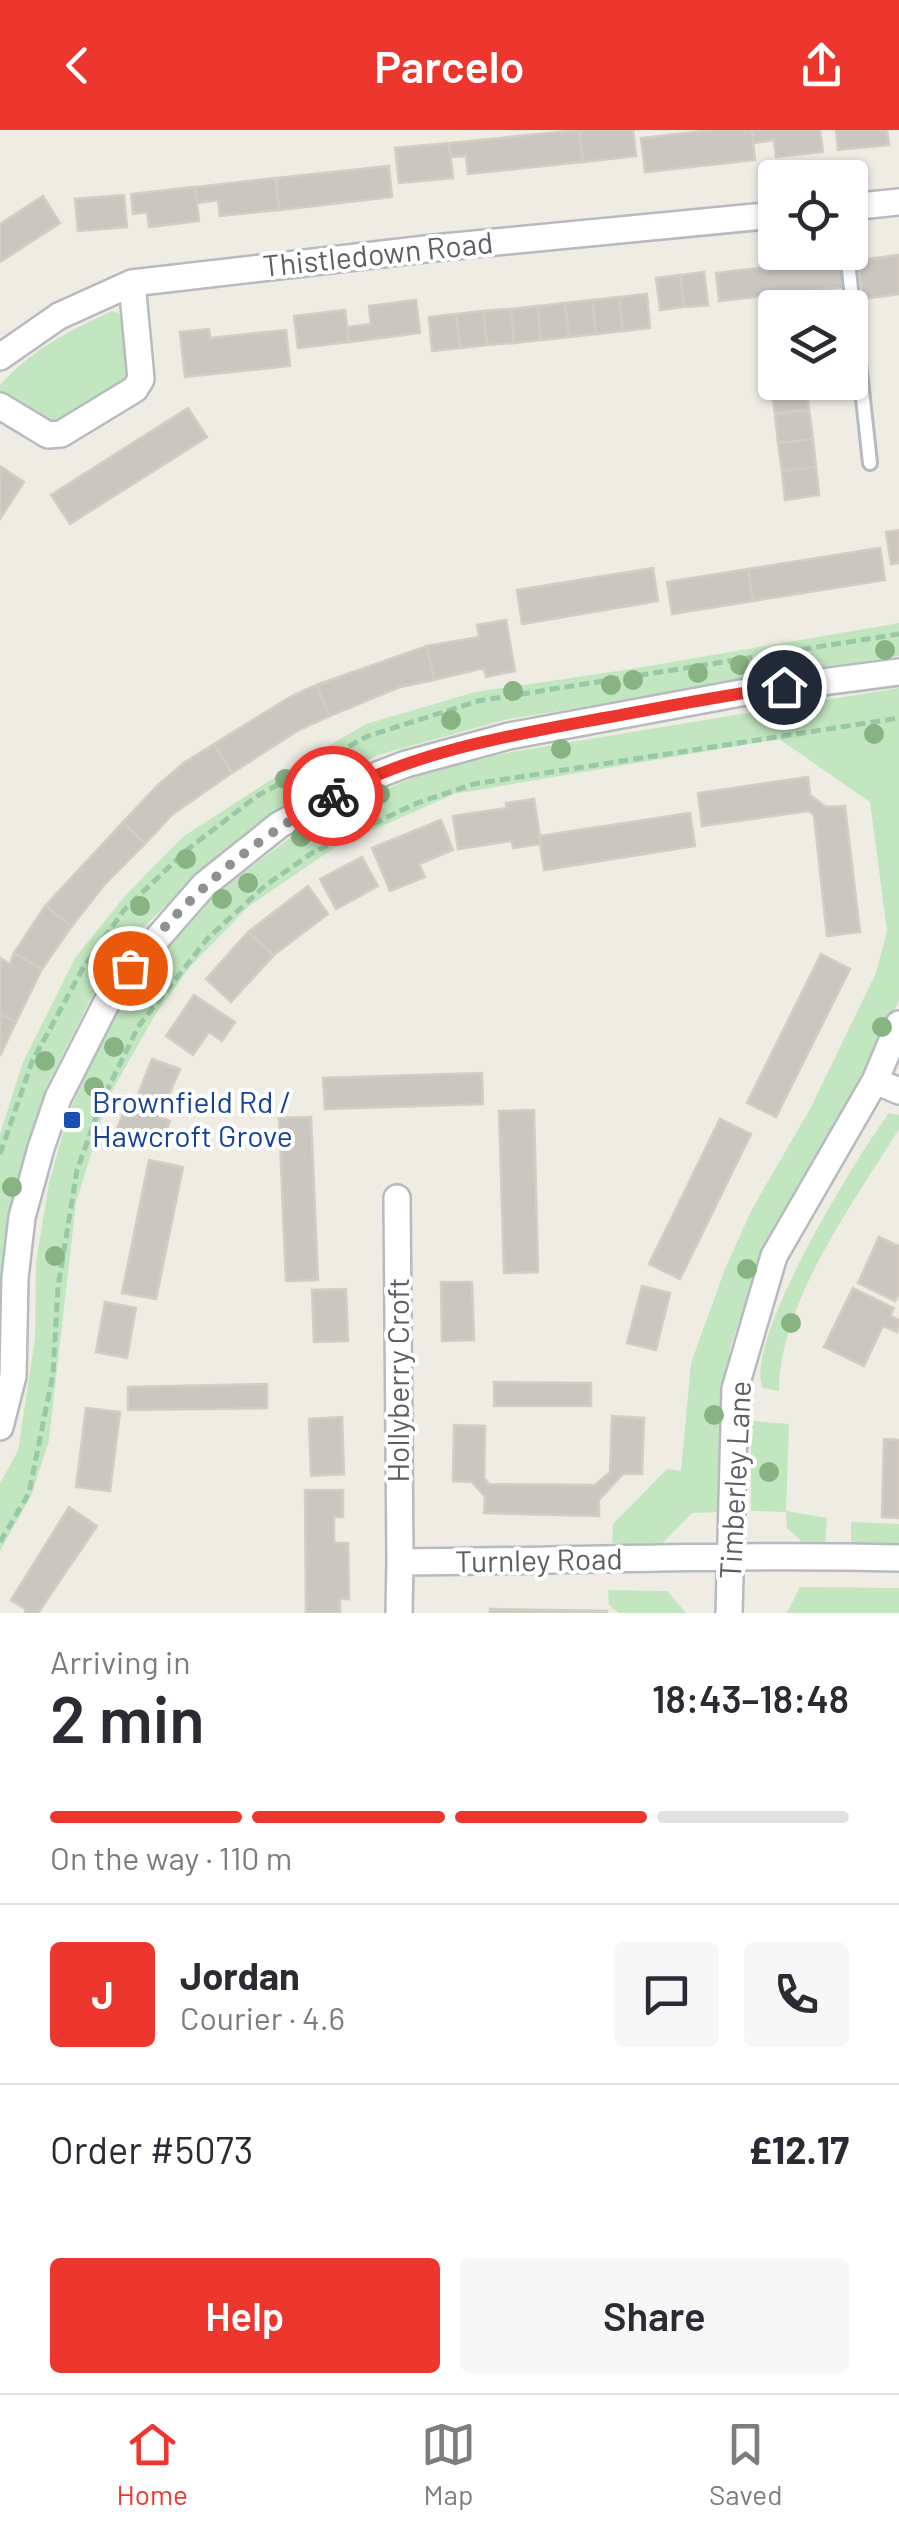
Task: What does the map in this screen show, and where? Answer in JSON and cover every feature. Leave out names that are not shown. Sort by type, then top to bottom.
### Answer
[{"type":"street","points":[[868,205],[899,202]]},
{"type":"street","name":"Thistledown Road","points":[[0,356],[59,316],[132,284],[434,248],[758,217]]},
{"type":"street","points":[[0,406],[48,435],[61,434],[135,390],[142,379],[132,284]]},
{"type":"street","points":[[0,1427],[12,1376],[14,1278],[22,1217],[58,1098],[114,988],[204,884],[280,825],[359,782],[406,764],[545,729],[746,692],[899,672]]},
{"type":"street","name":"Timberley Lane","points":[[730,1613],[735,1390],[774,1256],[887,1086],[899,1024]]},
{"type":"street","name":"Hollyberry Croft","points":[[398,1198],[400,1562]]},
{"type":"street","name":"Turnley Road","points":[[400,1562],[899,1558]]},
{"type":"street","points":[[398,1613],[400,1562]]},
{"type":"lane","points":[[849,270],[870,463]]},
{"type":"path","points":[[0,1542],[29,1493],[54,1374],[58,1287],[77,1170],[102,1101],[138,1027],[208,938],[266,885],[312,853],[417,803],[474,784],[899,718]]},
{"type":"green space","points":[[112,311],[121,314],[130,379],[59,422],[46,419],[0,392],[0,385],[12,372],[38,351]]},
{"type":"green space","points":[[899,623],[899,656],[504,720],[378,755],[302,793],[207,866],[127,943],[92,996],[46,1088],[22,1167],[6,1255],[0,1366],[0,1134],[23,1062],[75,958],[124,897],[184,836],[366,724],[475,692]]},
{"type":"green space","points":[[899,688],[899,1000],[851,1104],[792,1204],[749,1292],[730,1349],[720,1442],[720,1512],[692,1513],[659,1547],[612,1543],[613,1524],[667,1469],[681,1471],[691,1363],[725,1269],[751,1211],[811,1107],[876,973],[887,931],[870,802],[779,739],[454,794],[337,846],[249,906],[189,968],[155,1015],[108,1098],[76,1203],[49,1440],[32,1494],[0,1551],[0,1483],[18,1451],[35,1338],[36,1262],[49,1183],[68,1115],[107,1027],[161,953],[207,900],[307,825],[423,773],[511,752]]},
{"type":"green space","points":[[889,1113],[899,1115],[899,1129],[841,1221],[805,1289],[782,1357],[779,1391],[763,1388],[761,1365],[785,1292],[830,1206]]},
{"type":"green space","points":[[753,1421],[789,1424],[786,1511],[827,1518],[825,1543],[803,1543],[787,1528],[786,1512],[751,1511]]},
{"type":"green space","points":[[851,1522],[899,1524],[899,1547],[851,1546]]},
{"type":"green space","points":[[800,1587],[899,1588],[899,1613],[787,1613]]},
{"type":"green space","points":[[608,1590],[667,1591],[686,1613],[619,1613],[609,1605]]},
{"type":"building","points":[[579,130],[633,130],[636,156],[583,162]]},
{"type":"building","points":[[579,130],[583,162],[468,174],[466,156],[451,157],[449,143]]},
{"type":"building","points":[[752,130],[755,160],[645,172],[641,138]]},
{"type":"building","points":[[752,130],[820,130],[823,152],[776,157],[774,140],[753,143]]},
{"type":"building","points":[[836,130],[887,130],[889,145],[838,150]]},
{"type":"building","points":[[449,143],[453,178],[399,183],[395,148]]},
{"type":"building","points":[[389,166],[392,197],[279,210],[276,178]]},
{"type":"building","points":[[276,178],[279,210],[220,216],[218,200],[197,203],[195,187]]},
{"type":"building","points":[[195,187],[199,221],[149,227],[147,212],[133,214],[131,194]]},
{"type":"building","points":[[124,195],[127,227],[78,231],[75,199]]},
{"type":"building","points":[[43,196],[60,223],[0,262],[0,224]]},
{"type":"building","points":[[899,255],[899,294],[868,298],[868,290],[862,290],[859,270],[868,270],[868,259]]},
{"type":"building","points":[[758,268],[844,270],[846,287],[758,290],[758,297],[719,301],[716,273]]},
{"type":"building","points":[[704,272],[708,305],[684,307],[680,275]]},
{"type":"building","points":[[680,275],[684,307],[660,310],[656,278]]},
{"type":"building","points":[[647,294],[650,328],[623,331],[619,297]]},
{"type":"building","points":[[619,297],[623,331],[596,334],[592,300]]},
{"type":"building","points":[[416,300],[420,333],[349,342],[347,327],[371,324],[369,306]]},
{"type":"building","points":[[592,300],[596,334],[569,337],[565,303]]},
{"type":"building","points":[[565,303],[569,337],[541,340],[538,306]]},
{"type":"building","points":[[538,306],[541,340],[514,343],[511,309]]},
{"type":"building","points":[[511,309],[514,343],[487,345],[483,311]]},
{"type":"building","points":[[345,310],[349,342],[298,348],[294,316]]},
{"type":"building","points":[[483,311],[487,345],[460,348],[456,314]]},
{"type":"building","points":[[456,314],[460,348],[432,351],[429,317]]},
{"type":"building","points":[[209,329],[210,338],[286,330],[290,366],[185,377],[180,332]]},
{"type":"building","points":[[773,400],[808,400],[809,410],[775,414]]},
{"type":"building","points":[[188,408],[207,437],[70,524],[51,495]]},
{"type":"building","points":[[809,410],[813,439],[778,443],[775,414]]},
{"type":"building","points":[[813,439],[816,467],[782,471],[778,443]]},
{"type":"building","points":[[0,466],[24,482],[0,519]]},
{"type":"building","points":[[816,467],[819,495],[785,500],[782,471]]},
{"type":"building","points":[[899,530],[899,563],[891,564],[886,532]]},
{"type":"building","points":[[880,548],[885,580],[753,601],[748,569]]},
{"type":"building","points":[[653,568],[658,601],[522,624],[517,590]]},
{"type":"building","points":[[748,569],[753,601],[672,614],[667,582]]},
{"type":"building","points":[[506,620],[515,671],[486,677],[484,668],[434,680],[427,646],[479,637],[477,625]]},
{"type":"building","points":[[427,646],[434,680],[400,687],[330,716],[316,685]]},
{"type":"building","points":[[316,685],[330,716],[299,730],[232,773],[214,744]]},
{"type":"building","points":[[214,744],[232,773],[173,814],[145,844],[123,822],[158,785]]},
{"type":"building","points":[[808,777],[810,795],[826,807],[845,806],[860,932],[827,936],[814,815],[809,811],[702,826],[698,793]]},
{"type":"building","points":[[534,799],[541,844],[513,848],[512,841],[458,849],[453,816],[507,808],[506,803]]},
{"type":"building","points":[[690,813],[695,846],[544,870],[539,836]]},
{"type":"building","points":[[441,820],[453,850],[419,864],[425,877],[390,891],[372,848]]},
{"type":"building","points":[[123,822],[145,844],[105,884],[72,926],[45,906]]},
{"type":"building","points":[[362,857],[378,886],[336,909],[320,879]]},
{"type":"building","points":[[308,886],[328,914],[274,955],[248,932]]},
{"type":"building","points":[[45,906],[72,926],[42,969],[14,953]]},
{"type":"building","points":[[248,932],[274,955],[231,1002],[206,979]]},
{"type":"building","points":[[14,953],[42,969],[16,1022],[0,1014],[0,958],[10,964]]},
{"type":"building","points":[[821,954],[850,969],[776,1117],[747,1103]]},
{"type":"building","points":[[194,995],[235,1022],[222,1041],[209,1032],[193,1055],[166,1036]]},
{"type":"building","points":[[0,1014],[16,1022],[0,1056]]},
{"type":"building","points":[[152,1059],[180,1069],[160,1117],[170,1121],[159,1148],[116,1131],[127,1104],[133,1107]]},
{"type":"building","points":[[482,1073],[483,1104],[325,1109],[323,1078]]},
{"type":"building","points":[[534,1110],[538,1272],[504,1273],[499,1111]]},
{"type":"building","points":[[311,1117],[318,1280],[286,1281],[279,1118]]},
{"type":"building","points":[[720,1119],[751,1134],[680,1279],[649,1264]]},
{"type":"building","points":[[149,1160],[183,1167],[156,1299],[122,1293]]},
{"type":"building","points":[[879,1237],[899,1246],[899,1293],[895,1301],[858,1283]]},
{"type":"building","points":[[441,1282],[472,1282],[474,1340],[442,1341]]},
{"type":"building","points":[[642,1286],[670,1293],[656,1350],[627,1343]]},
{"type":"building","points":[[853,1288],[894,1308],[890,1316],[899,1320],[897,1332],[883,1326],[864,1366],[824,1347]]},
{"type":"building","points":[[346,1289],[348,1341],[314,1342],[312,1290]]},
{"type":"building","points":[[105,1302],[136,1308],[127,1358],[96,1352]]},
{"type":"building","points":[[494,1382],[591,1383],[591,1406],[494,1406]]},
{"type":"building","points":[[267,1384],[267,1408],[128,1410],[128,1387]]},
{"type":"building","points":[[86,1408],[120,1412],[110,1491],[76,1487]]},
{"type":"building","points":[[612,1416],[644,1418],[642,1474],[623,1474],[599,1500],[599,1516],[484,1513],[485,1497],[472,1482],[453,1481],[454,1425],[485,1426],[484,1478],[489,1484],[595,1485],[610,1472]]},
{"type":"building","points":[[342,1417],[344,1474],[311,1476],[309,1419]]},
{"type":"building","points":[[884,1439],[899,1440],[899,1518],[882,1517]]},
{"type":"building","points":[[305,1490],[343,1490],[343,1517],[334,1517],[334,1543],[348,1543],[349,1599],[340,1599],[340,1613],[306,1613]]},
{"type":"building","points":[[69,1507],[97,1526],[38,1613],[25,1613],[11,1600]]},
{"type":"building","points":[[490,1609],[607,1611],[607,1613],[490,1613]]},
{"type":"way so far","points":[[130,968],[204,884],[280,825],[333,796]]},
{"type":"place","name":"Brownfield Rd / Hawcroft Grove","points":[[72,1120]]},
{"type":"route","points":[[333,796],[406,764],[508,736],[784,687]]}]
